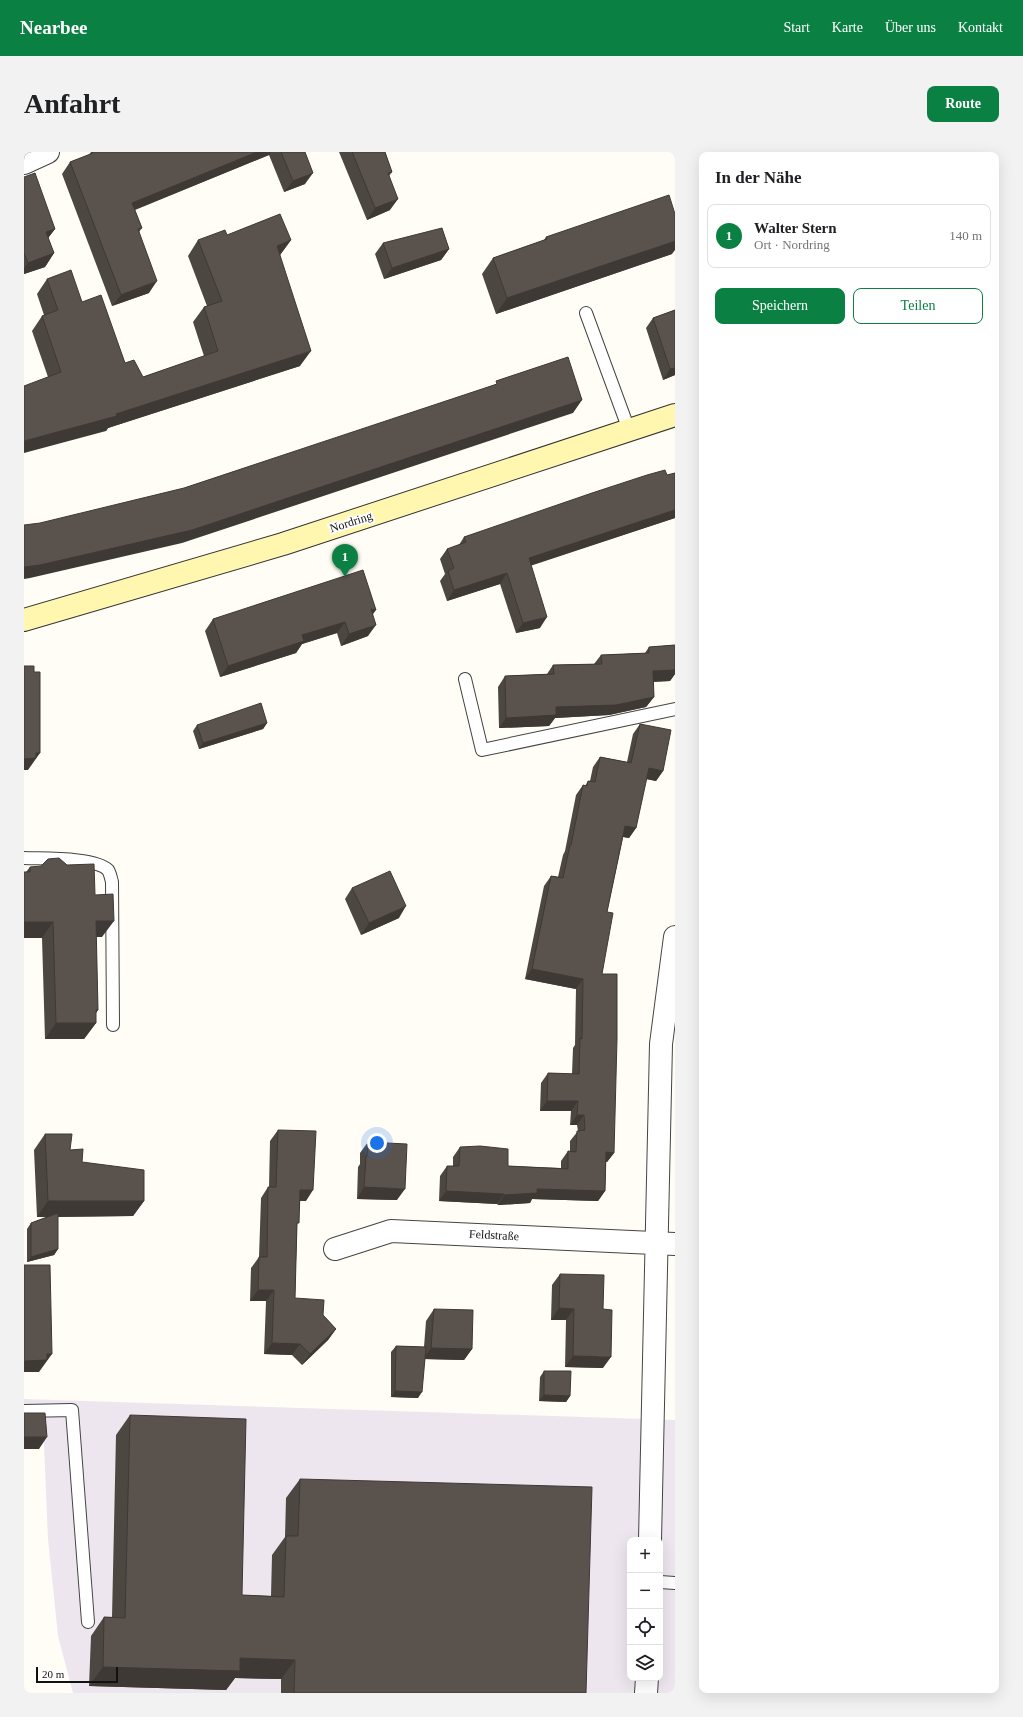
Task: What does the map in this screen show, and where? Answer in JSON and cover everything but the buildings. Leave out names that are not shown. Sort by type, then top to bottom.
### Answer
[{"type":"street","points":[[24,162],[48,152]]},
{"type":"street","name":"Nordring","points":[[24,620],[283,544],[675,415]]},
{"type":"street","points":[[650,1537],[666,1243],[661,1044],[675,938]]},
{"type":"street","name":"Feldstraße","points":[[335,1249],[391,1231],[666,1243]]},
{"type":"street","points":[[646,1693],[647,1681]]},
{"type":"lane","points":[[586,313],[629,430]]},
{"type":"lane","points":[[465,679],[482,750],[675,709]]},
{"type":"lane","points":[[24,858],[83,861],[101,866],[108,871],[112,882],[113,1025]]},
{"type":"lane","points":[[24,1411],[72,1410],[88,1622]]},
{"type":"lane","points":[[663,1582],[675,1583]]},
{"type":"shaded area","points":[[24,1399],[675,1420],[675,1693],[73,1693],[58,1636],[48,1539],[43,1422],[24,1421]]},
{"type":"place","name":"Walter Stern","points":[[345,577]]}]
